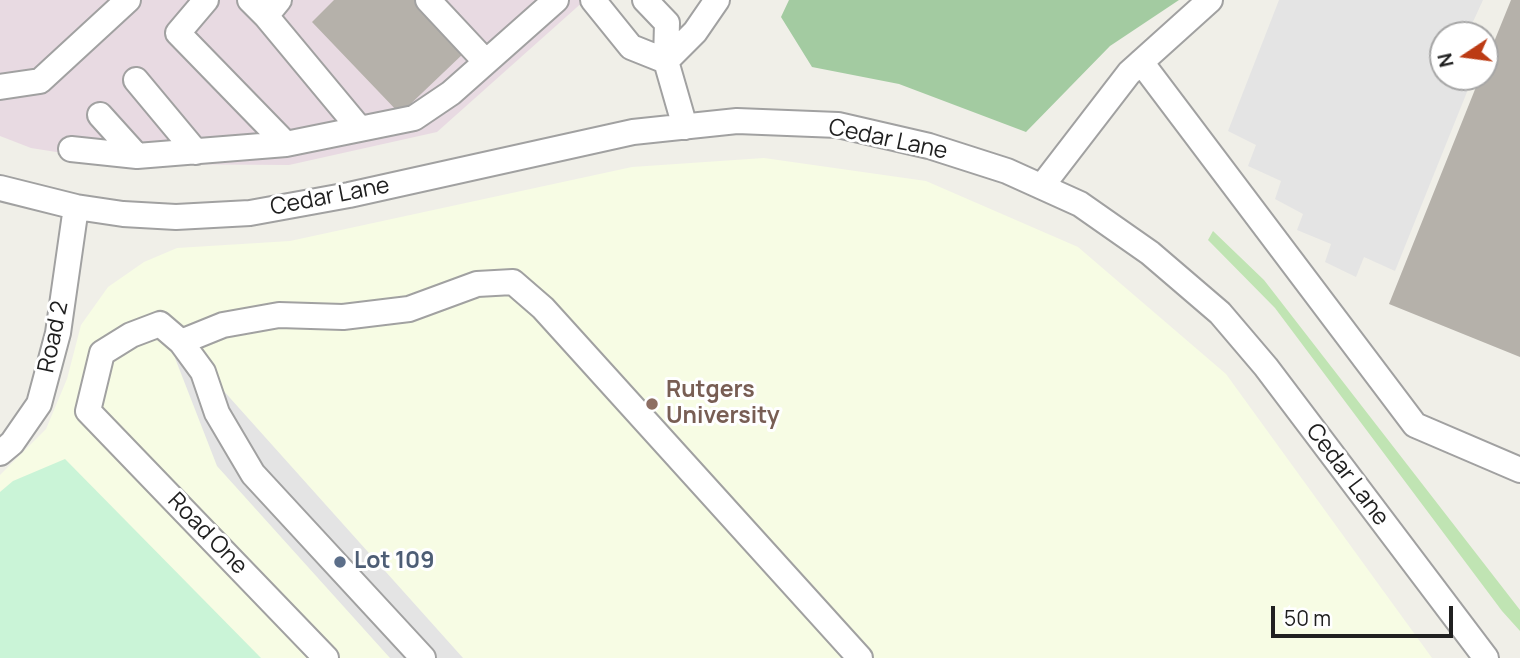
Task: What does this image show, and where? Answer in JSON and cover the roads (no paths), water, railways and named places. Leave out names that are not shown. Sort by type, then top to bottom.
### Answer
[{"type":"street","points":[[0,87],[40,80],[128,0]]},
{"type":"street","points":[[206,0],[178,33],[286,144]]},
{"type":"street","points":[[428,0],[486,62]]},
{"type":"street","points":[[71,149],[137,156],[286,144],[414,118],[451,93],[556,0]]},
{"type":"street","points":[[593,0],[631,47],[666,61]]},
{"type":"street","points":[[645,0],[667,23],[666,61],[685,127]]},
{"type":"street","points":[[666,61],[695,32],[717,0]]},
{"type":"street","points":[[1042,186],[1129,73],[1210,0]]},
{"type":"street","points":[[265,5],[359,129]]},
{"type":"street","points":[[1141,62],[1415,425],[1520,470]]},
{"type":"street","points":[[135,80],[196,152]]},
{"type":"street","points":[[100,115],[137,156]]},
{"type":"street","name":"Cedar Lane","points":[[0,188],[76,207],[123,214],[176,217],[250,213],[349,195],[632,132],[737,121],[838,125],[929,146],[1007,171],[1080,204],[1150,253],[1220,313],[1266,367],[1486,658]]},
{"type":"street","name":"Road 2","points":[[0,453],[12,443],[39,404],[58,333],[76,207]]},
{"type":"street","points":[[423,658],[253,474],[217,413],[203,372],[181,342],[223,325],[279,315],[344,317],[409,309],[477,284],[513,282],[553,318],[860,658]]},
{"type":"street","name":"Road One","points":[[181,342],[160,324],[131,335],[102,353],[88,411],[326,658]]},
{"type":"place","name":"Rutgers University","points":[[652,404]]},
{"type":"place","name":"Lot 109","points":[[340,562]]}]
